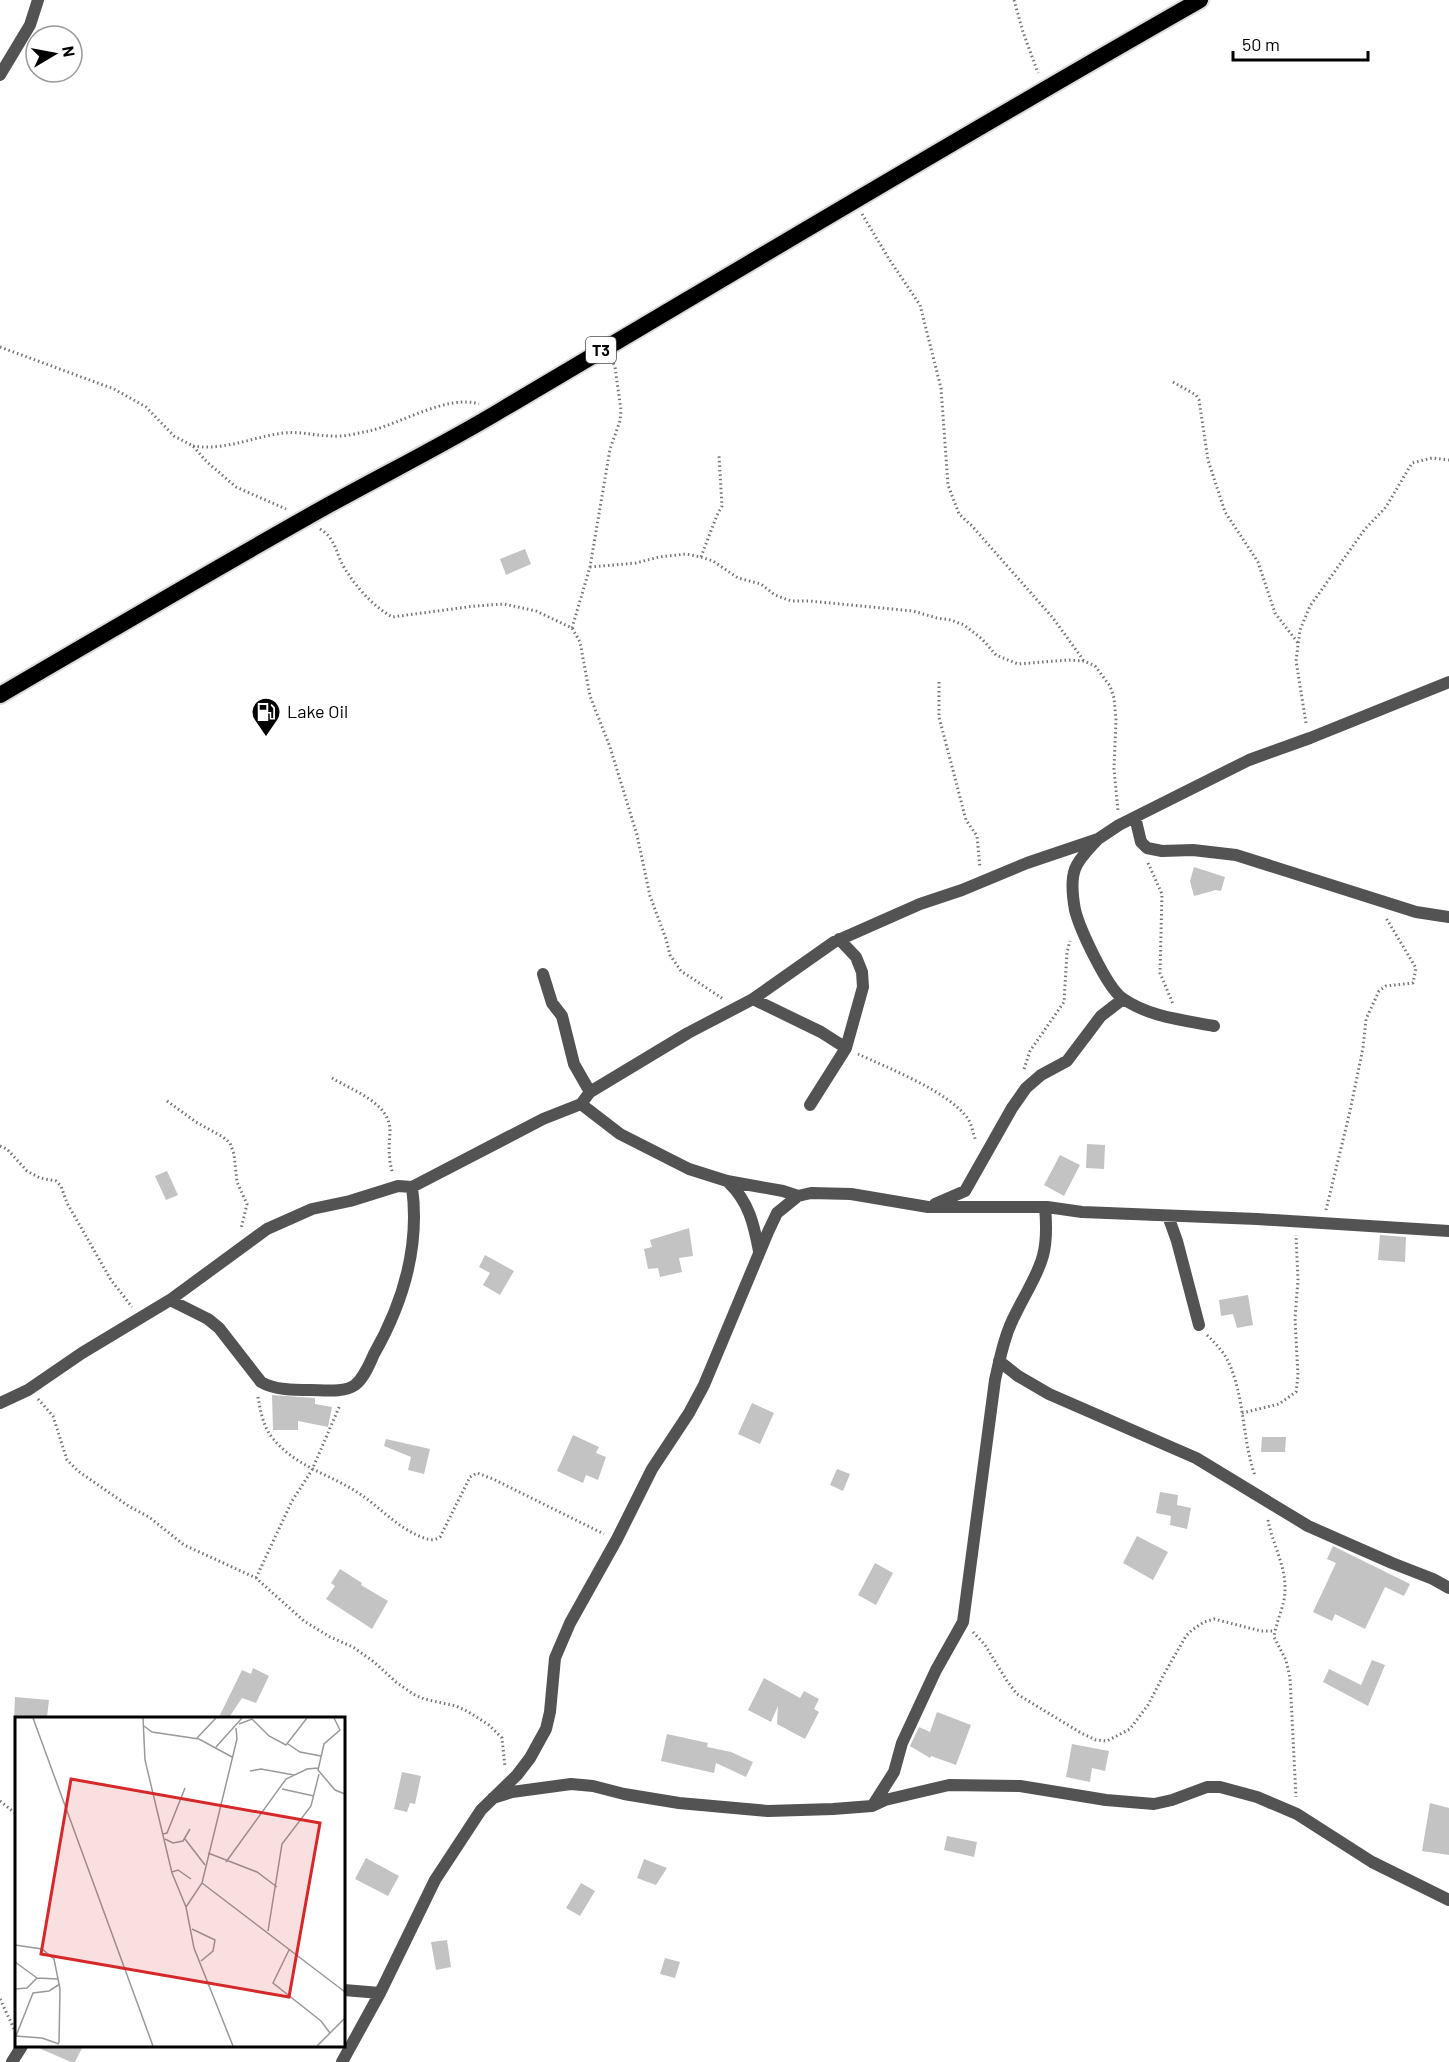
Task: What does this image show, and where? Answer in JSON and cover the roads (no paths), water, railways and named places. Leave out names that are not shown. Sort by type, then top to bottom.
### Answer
[{"type":"highway","name":"T3","points":[[0,695],[303,520],[501,411],[1045,88],[1200,0]]},
{"type":"street","points":[[0,75],[27,32],[38,6],[38,0]]},
{"type":"street","points":[[1214,1026],[1152,1013],[1123,999],[1112,987],[1088,944],[1076,911],[1074,870],[1082,857],[1098,839],[1119,825],[1204,781],[1250,760],[1449,682]]},
{"type":"street","points":[[1135,817],[1141,842],[1147,848],[1162,851],[1193,850],[1236,855],[1416,912],[1449,917]]},
{"type":"street","points":[[0,1404],[28,1390],[82,1353],[170,1300],[267,1229],[303,1213],[398,1186],[412,1187],[543,1119],[581,1104],[590,1092],[688,1033],[753,999],[839,939],[920,904],[1027,863],[1098,839]]},
{"type":"street","points":[[810,1105],[846,1048],[863,987],[862,972],[856,957],[839,939]]},
{"type":"street","points":[[543,974],[552,1003],[562,1016],[574,1064],[590,1092]]},
{"type":"street","points":[[753,999],[821,1032],[846,1048]]},
{"type":"street","points":[[928,1207],[966,1191],[1011,1108],[1026,1088],[1041,1075],[1067,1061],[1090,1027],[1123,999]]},
{"type":"street","points":[[581,1104],[620,1134],[689,1169],[727,1181],[798,1196]]},
{"type":"street","points":[[727,1181],[740,1193],[747,1205],[759,1251]]},
{"type":"street","points":[[170,1300],[208,1319],[219,1328],[261,1382],[267,1386],[297,1390],[342,1390],[353,1387],[362,1378],[380,1344],[405,1286],[410,1265],[412,1187]]},
{"type":"street","points":[[342,2062],[380,1993],[435,1880],[481,1810],[530,1758],[546,1729],[550,1712],[555,1658],[570,1623],[617,1539],[651,1468],[689,1413],[704,1385],[777,1213],[798,1196],[811,1193],[851,1194],[928,1207],[1045,1207],[1083,1212],[1449,1231]]},
{"type":"street","points":[[872,1806],[894,1772],[902,1743],[936,1670],[963,1622],[999,1361],[1015,1314],[1040,1269],[1044,1257],[1047,1246],[1045,1207]]},
{"type":"street","points":[[1168,1216],[1177,1241],[1199,1325]]},
{"type":"street","points":[[999,1361],[1005,1368],[1041,1390],[1196,1458],[1308,1526],[1449,1588]]},
{"type":"street","points":[[493,1798],[512,1792],[571,1784],[593,1786],[624,1794],[679,1803],[768,1811],[872,1806],[885,1800],[949,1785],[1020,1786],[1106,1800],[1154,1804],[1207,1787],[1220,1787],[1257,1797],[1297,1814],[1372,1862],[1449,1900]]},
{"type":"street","points":[[345,1990],[380,1993]]},
{"type":"street","points":[[12,2062],[21,2047]]},
{"type":"place","name":"Lake Oil","points":[[266,738]]}]
